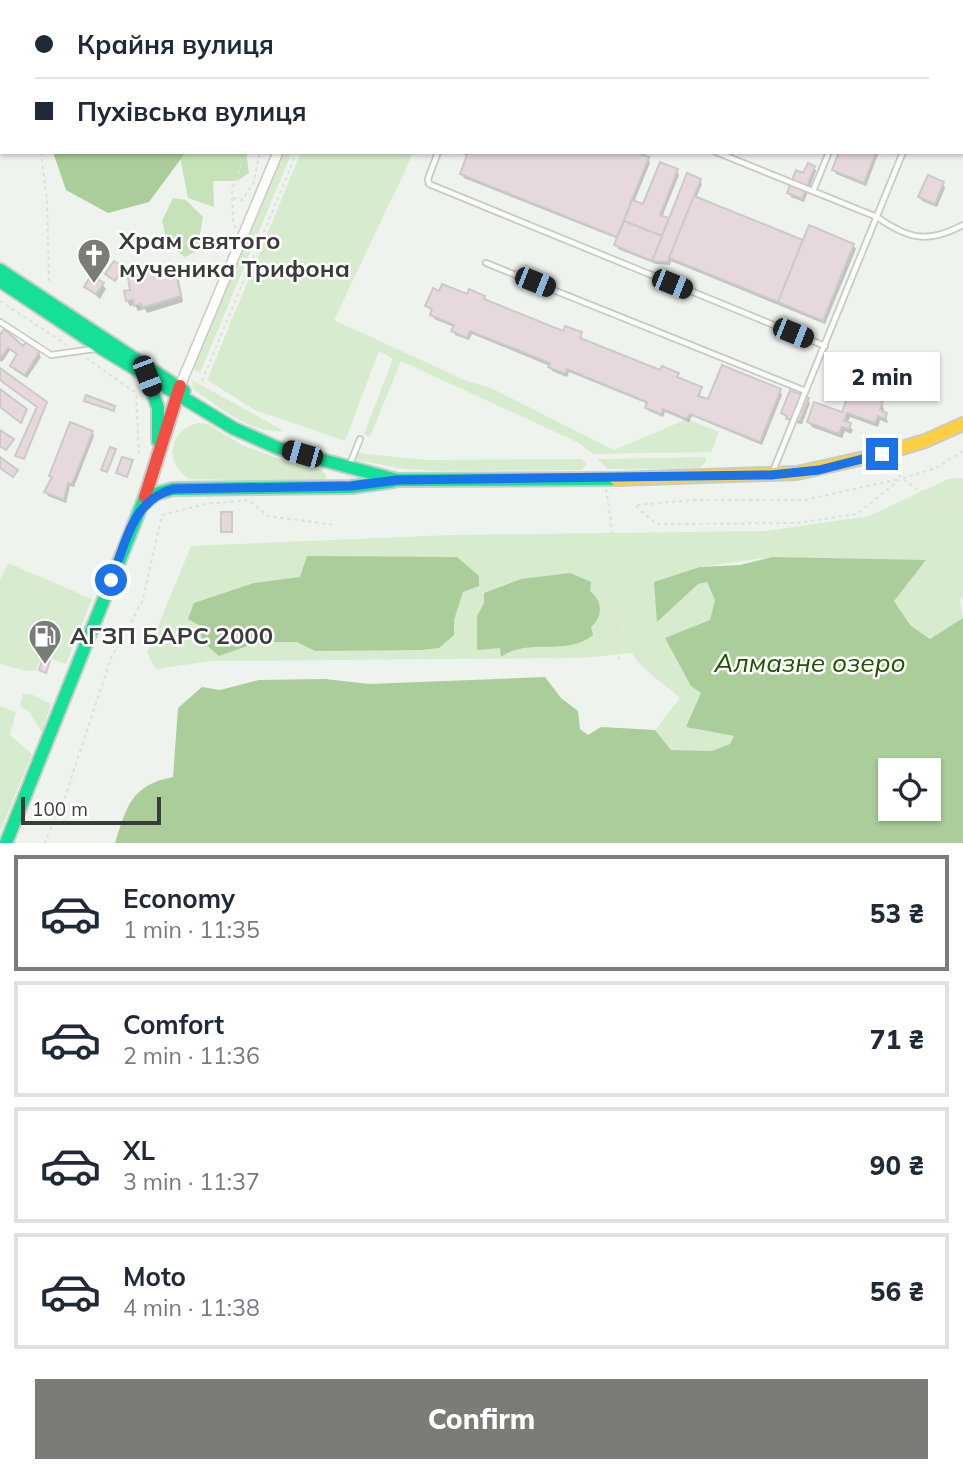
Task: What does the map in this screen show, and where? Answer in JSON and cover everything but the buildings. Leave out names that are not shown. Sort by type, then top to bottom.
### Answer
[{"type":"street","points":[[6,843],[142,506],[156,469],[178,390],[277,154]]},
{"type":"street","points":[[0,270],[196,404],[258,440],[397,480]]},
{"type":"street","points":[[0,281],[101,348],[147,376],[178,390]]},
{"type":"street","points":[[147,376],[159,418],[156,469]]},
{"type":"street","points":[[142,506],[155,494],[173,489],[351,486],[397,480],[771,475],[819,470],[882,454],[925,441],[963,424]]},
{"type":"lane","points":[[437,154],[428,179],[429,184],[825,346]]},
{"type":"lane","points":[[721,154],[877,217],[899,233],[927,238],[963,225]]},
{"type":"lane","points":[[813,191],[828,154]]},
{"type":"lane","points":[[771,475],[803,390],[825,346],[902,154]]},
{"type":"lane","points":[[486,262],[803,390]]},
{"type":"lane","points":[[0,322],[51,355],[101,348]]},
{"type":"lane","points":[[349,468],[359,439]]},
{"type":"path","points":[[41,154],[47,201],[49,281]]},
{"type":"path","points":[[240,154],[241,167],[232,189],[233,224],[244,236]]},
{"type":"path","points":[[232,198],[242,200],[253,184],[260,154]]},
{"type":"path","points":[[202,381],[296,154]]},
{"type":"path","points":[[0,301],[67,345]]},
{"type":"path","points":[[82,356],[136,393],[139,455]]},
{"type":"path","points":[[900,479],[857,514],[798,523],[656,524],[636,506],[692,500],[805,500],[900,479],[936,468],[963,451]]},
{"type":"path","points":[[882,454],[900,479],[931,498],[963,506]]},
{"type":"path","points":[[604,479],[611,521],[619,662]]},
{"type":"path","points":[[44,843],[63,803],[111,658],[142,602],[162,514],[206,504],[249,500],[268,516],[335,525]]},
{"type":"shaded area","points":[[179,154],[246,154],[249,173],[237,181],[213,181],[214,207],[188,198]]},
{"type":"shaded area","points":[[285,154],[291,154],[200,373],[193,369],[278,162]]},
{"type":"shaded area","points":[[300,154],[413,154],[334,320],[469,382],[489,387],[614,450],[687,419],[719,432],[711,452],[593,454],[579,443],[401,361],[370,437],[364,434],[393,359],[379,351],[345,441],[255,410],[207,380]]},
{"type":"shaded area","points":[[173,198],[186,200],[203,217],[197,251],[185,257],[168,244],[162,221]]},
{"type":"shaded area","points":[[192,380],[284,431],[259,428],[236,418],[193,389]]},
{"type":"shaded area","points":[[198,423],[208,424],[242,445],[291,463],[321,469],[327,477],[322,482],[189,479],[176,465],[173,448],[180,433]]},
{"type":"shaded area","points":[[357,453],[427,460],[582,459],[587,465],[581,470],[404,469],[357,460]]},
{"type":"shaded area","points":[[706,457],[706,462],[698,469],[608,469],[597,459]]},
{"type":"shaded area","points":[[963,478],[963,596],[960,600],[963,618],[930,639],[911,626],[894,601],[925,561],[772,557],[700,567],[698,584],[707,582],[715,600],[710,620],[700,624],[701,693],[687,727],[734,736],[730,744],[712,751],[671,750],[655,730],[680,698],[647,671],[632,653],[582,658],[211,661],[156,669],[147,653],[191,546],[449,535],[766,531],[869,516],[948,479]]},
{"type":"shaded area","points":[[8,563],[92,599],[66,664],[42,656],[36,670],[26,671],[0,664],[0,580]]},
{"type":"shaded area","points":[[23,694],[31,694],[51,704],[42,732],[29,712],[20,706]]},
{"type":"shaded area","points":[[0,706],[16,712],[10,735],[32,754],[0,832]]},
{"type":"water","points":[[54,154],[185,154],[149,202],[108,213],[66,190]]},
{"type":"water","points":[[307,556],[457,557],[479,576],[479,586],[463,592],[454,620],[454,635],[439,648],[315,651],[297,642],[274,642],[253,644],[219,656],[202,641],[199,625],[188,619],[194,603],[254,583],[300,577]]},
{"type":"water","name":"Алмазне озеро","points":[[772,557],[926,560],[894,601],[911,626],[930,639],[963,618],[963,843],[115,843],[123,818],[139,792],[148,785],[173,777],[178,708],[202,687],[220,690],[259,680],[325,679],[369,684],[545,677],[561,698],[578,711],[580,729],[588,735],[601,727],[655,730],[671,750],[712,751],[730,744],[734,736],[686,727],[701,693],[691,686],[665,638],[710,620],[715,600],[707,582],[698,584],[657,622],[654,582],[700,567],[740,565]]},
{"type":"water","points":[[570,573],[591,582],[590,591],[599,603],[600,613],[591,627],[593,635],[571,645],[523,648],[501,657],[500,648],[477,650],[477,616],[484,603],[484,593],[521,579]]},
{"type":"traffic: fast","points":[[0,270],[184,391]]},
{"type":"traffic: fast","points":[[0,281],[101,348],[233,428],[278,448],[397,480],[616,479]]},
{"type":"traffic: fast","points":[[147,376],[158,408],[158,441]]},
{"type":"traffic: fast","points":[[145,503],[155,494],[173,489],[351,487],[394,481]]},
{"type":"traffic: fast","points":[[6,843],[145,497]]},
{"type":"traffic: slow","points":[[616,479],[797,473],[882,454],[925,441],[963,424]]},
{"type":"traffic: jam","points":[[145,497],[180,386]]},
{"type":"place","name":"Храм святого мученика Трифона","points":[[94,285]]},
{"type":"place","name":"АГЗП БАРС 2000","points":[[45,666]]},
{"type":"route","points":[[111,580],[142,506],[155,494],[173,489],[378,485],[397,480],[734,477],[819,470],[882,454]]}]
